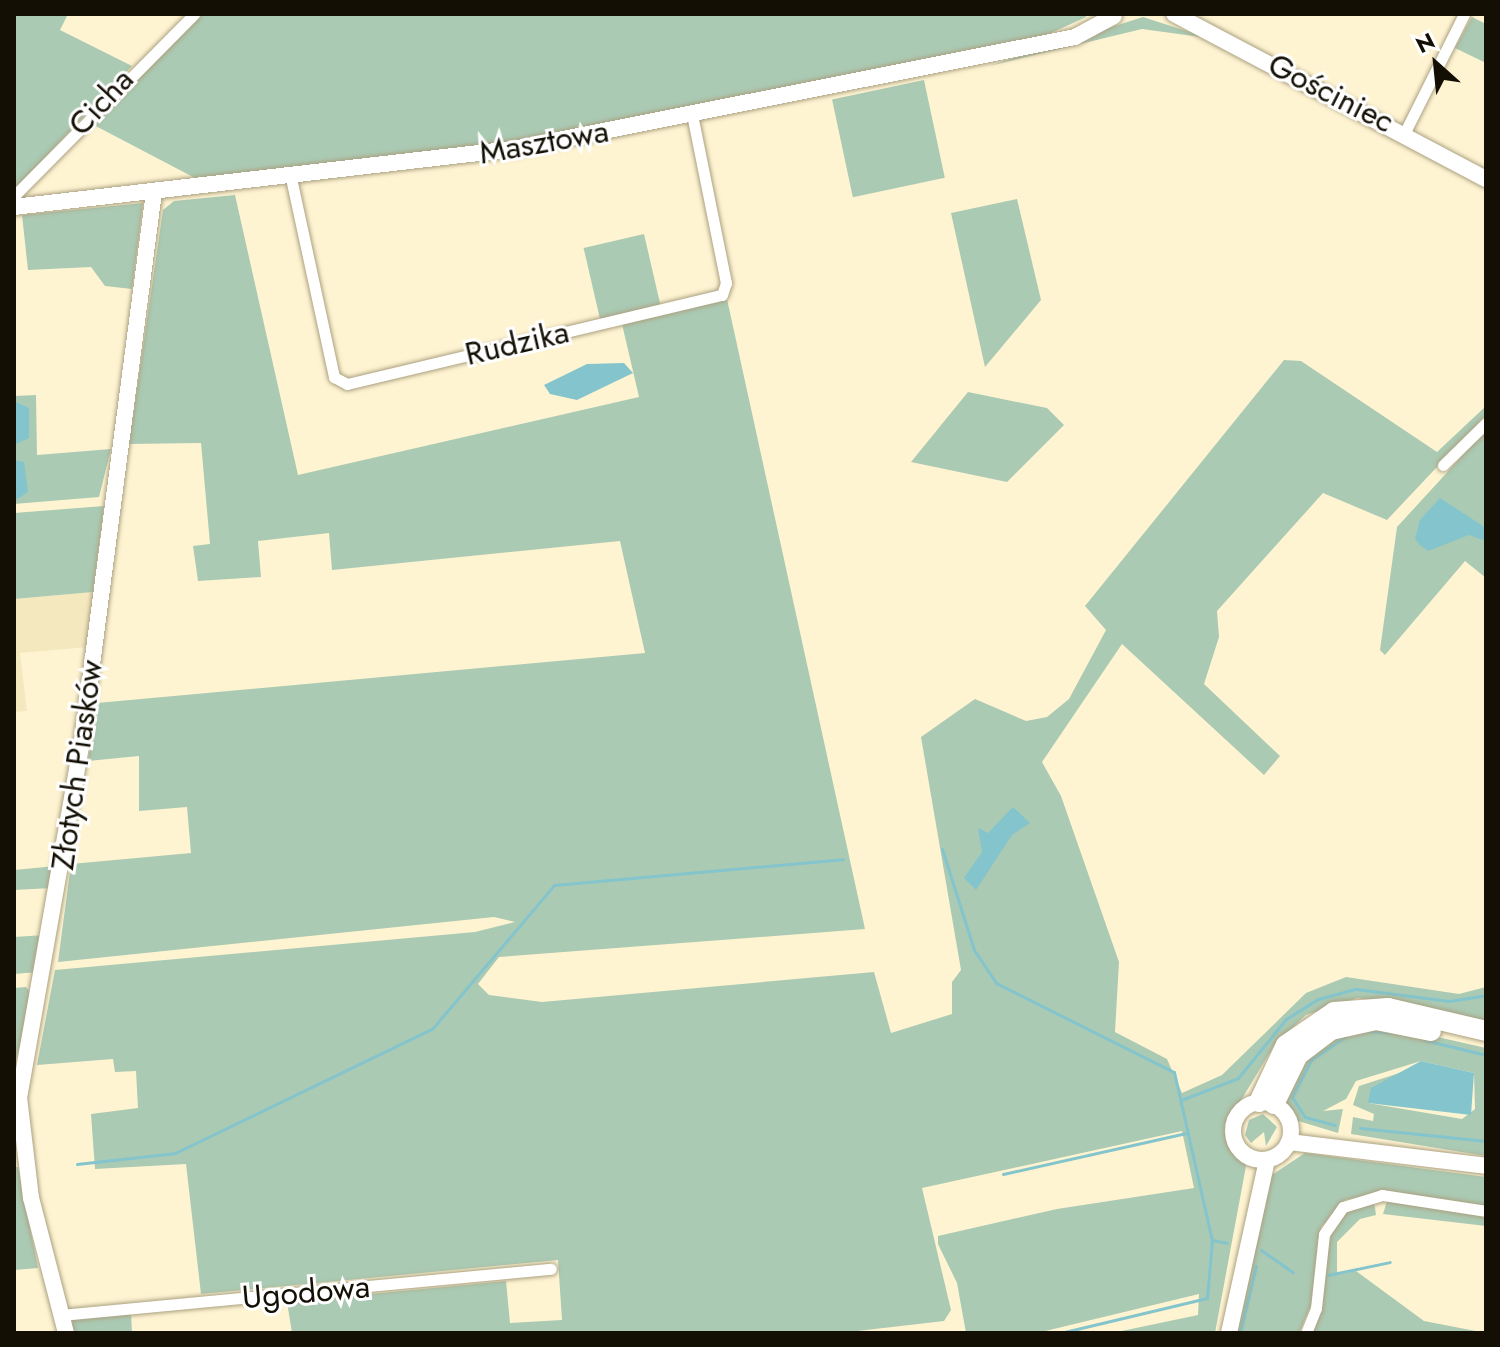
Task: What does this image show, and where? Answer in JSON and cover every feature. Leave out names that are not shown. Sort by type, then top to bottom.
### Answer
[{"type":"highway","points":[[1267,1103],[1286,1045],[1334,1012],[1388,1008],[1486,1031]]},
{"type":"highway","points":[[1267,1103],[1298,1055],[1344,1024],[1391,1022],[1486,1044]]},
{"type":"street","name":"Cicha","points":[[14,196],[194,14]]},
{"type":"street","name":"Masztowa","points":[[1068,36],[1097,14]]},
{"type":"street","name":"Gościniec","points":[[1174,14],[1405,132],[1486,179]]},
{"type":"street","points":[[1405,132],[1464,14]]},
{"type":"street","name":"Masztowa","points":[[14,207],[442,160],[692,115],[1068,36],[1117,15]]},
{"type":"street","name":"Rudzika","points":[[291,178],[334,377],[347,384],[722,295],[726,283],[692,115]]},
{"type":"street","name":"Złotych Piasków","points":[[66,1333],[31,1198],[19,1098],[82,741],[154,192]]},
{"type":"street","points":[[1443,465],[1486,423]]},
{"type":"street","points":[[1259,1160],[1236,1145],[1233,1129],[1242,1110],[1267,1103],[1290,1134],[1486,1166]]},
{"type":"street","points":[[1229,1333],[1254,1204],[1259,1160],[1290,1134]]},
{"type":"street","points":[[1306,1333],[1316,1308],[1324,1234],[1343,1207],[1382,1195],[1486,1211]]},
{"type":"street","name":"Ugodowa","points":[[61,1315],[551,1269]]},
{"type":"shaded area","points":[[93,592],[88,647],[20,653],[27,711],[14,712],[14,599]]},
{"type":"green space","points":[[14,14],[68,14],[60,30],[132,66],[14,190]]},
{"type":"green space","points":[[200,14],[1085,14],[1086,17],[1049,34],[495,146],[195,178],[88,122]]},
{"type":"green space","points":[[1143,17],[1208,38],[1142,29],[989,66]]},
{"type":"green space","points":[[1472,17],[1486,24],[1486,63],[1455,48]]},
{"type":"green space","points":[[924,80],[945,178],[853,197],[832,100]]},
{"type":"green space","points":[[235,195],[298,475],[639,397],[622,324],[727,299],[865,929],[499,957],[478,984],[489,995],[542,1002],[874,972],[891,1033],[952,1014],[952,982],[961,970],[921,737],[975,699],[1026,721],[1047,717],[1069,699],[1106,630],[1085,606],[1284,360],[1301,361],[1437,452],[1486,406],[1486,415],[1387,520],[1323,493],[1217,611],[1219,637],[1204,684],[1280,756],[1264,775],[1122,644],[1042,762],[1061,796],[1119,962],[1115,1032],[1167,1059],[1182,1093],[1222,1075],[1306,993],[1346,977],[1459,994],[1486,987],[1486,1023],[1358,998],[1306,1015],[1275,1044],[1226,1125],[1246,1166],[1215,1333],[1112,1333],[1198,1315],[1199,1294],[1037,1333],[966,1333],[957,1283],[938,1244],[938,1236],[1057,1209],[1194,1188],[1182,1131],[922,1188],[951,1310],[944,1321],[840,1333],[292,1333],[287,1302],[506,1281],[510,1323],[562,1320],[558,1260],[201,1294],[186,1164],[95,1169],[91,1114],[138,1108],[136,1071],[115,1072],[113,1059],[37,1065],[55,970],[475,932],[515,922],[494,917],[58,962],[71,864],[191,853],[187,807],[139,811],[139,756],[88,761],[97,703],[645,653],[620,541],[332,570],[329,533],[258,541],[261,577],[198,581],[193,546],[210,544],[201,443],[129,444],[163,210],[174,201]]},
{"type":"green space","points":[[1017,199],[1041,300],[985,367],[951,213]]},
{"type":"green space","points":[[143,203],[132,289],[105,286],[91,267],[28,270],[22,215]]},
{"type":"green space","points":[[644,234],[661,306],[600,320],[584,248]]},
{"type":"green space","points":[[968,392],[1047,408],[1064,425],[1007,482],[911,462]]},
{"type":"green space","points":[[36,395],[37,455],[111,449],[99,497],[14,504],[14,396]]},
{"type":"green space","points":[[1486,430],[1486,578],[1465,561],[1385,655],[1380,650],[1397,527]]},
{"type":"green space","points":[[104,506],[93,592],[14,599],[14,513]]},
{"type":"green space","points":[[56,866],[52,888],[14,890],[14,870]]},
{"type":"green space","points":[[45,935],[38,972],[14,974],[14,937]]},
{"type":"green space","points":[[26,987],[33,996],[14,1067],[14,988]]},
{"type":"green space","points":[[1389,1026],[1486,1048],[1486,1156],[1351,1134],[1353,1117],[1373,1121],[1374,1114],[1353,1105],[1359,1086],[1421,1066],[1368,1103],[1462,1119],[1475,1109],[1474,1073],[1421,1061],[1356,1081],[1346,1099],[1323,1111],[1343,1109],[1338,1133],[1295,1120],[1283,1100],[1286,1082],[1327,1035]]},
{"type":"green space","points":[[1263,1114],[1277,1127],[1266,1146],[1264,1132],[1251,1143],[1245,1135],[1249,1120]]},
{"type":"green space","points":[[1305,1153],[1486,1177],[1486,1207],[1389,1191],[1345,1200],[1321,1227],[1313,1301],[1299,1333],[1235,1333],[1269,1177]]},
{"type":"green space","points":[[14,1167],[18,1167],[38,1268],[14,1270]]},
{"type":"green space","points":[[1374,1201],[1376,1215],[1360,1219],[1337,1242],[1337,1275],[1356,1271],[1424,1321],[1486,1333],[1312,1333],[1332,1228],[1349,1209]]},
{"type":"green space","points":[[1387,1201],[1486,1215],[1486,1226],[1383,1214]]},
{"type":"green space","points":[[131,1313],[132,1333],[71,1333],[73,1319]]},
{"type":"water","points":[[624,363],[633,373],[577,400],[550,394],[544,385],[587,364]]},
{"type":"water","points":[[14,401],[29,408],[29,438],[14,445]]},
{"type":"water","points":[[14,460],[24,462],[28,492],[14,501]]},
{"type":"water","points":[[1440,498],[1486,528],[1486,541],[1469,535],[1428,551],[1421,546],[1415,539],[1420,520]]},
{"type":"water","points":[[1013,807],[1030,823],[1012,835],[976,890],[964,878],[982,852],[978,828],[988,833]]},
{"type":"water","points":[[1421,1061],[1474,1073],[1471,1115],[1368,1103],[1371,1088]]},
{"type":"waterway","points":[[942,849],[974,950],[996,983],[1174,1072],[1212,1240],[1207,1298],[1060,1333]]},
{"type":"waterway","points":[[77,1164],[175,1153],[432,1029],[554,885],[843,859]]},
{"type":"waterway","points":[[1181,1100],[1238,1078],[1286,1019],[1318,999],[1356,989],[1449,1001],[1486,995]]},
{"type":"waterway","points":[[1368,1031],[1389,1033]]},
{"type":"waterway","points":[[1335,1125],[1305,1117],[1292,1097],[1311,1060],[1346,1036]]},
{"type":"waterway","points":[[1424,1040],[1486,1055]]},
{"type":"waterway","points":[[1360,1128],[1486,1141]]},
{"type":"waterway","points":[[1003,1174],[1187,1133]]},
{"type":"waterway","points":[[1212,1240],[1227,1243]]},
{"type":"waterway","points":[[1261,1250],[1293,1272]]},
{"type":"waterway","points":[[1328,1275],[1390,1262]]},
{"type":"waterway","points":[[1240,1333],[1256,1266]]}]
